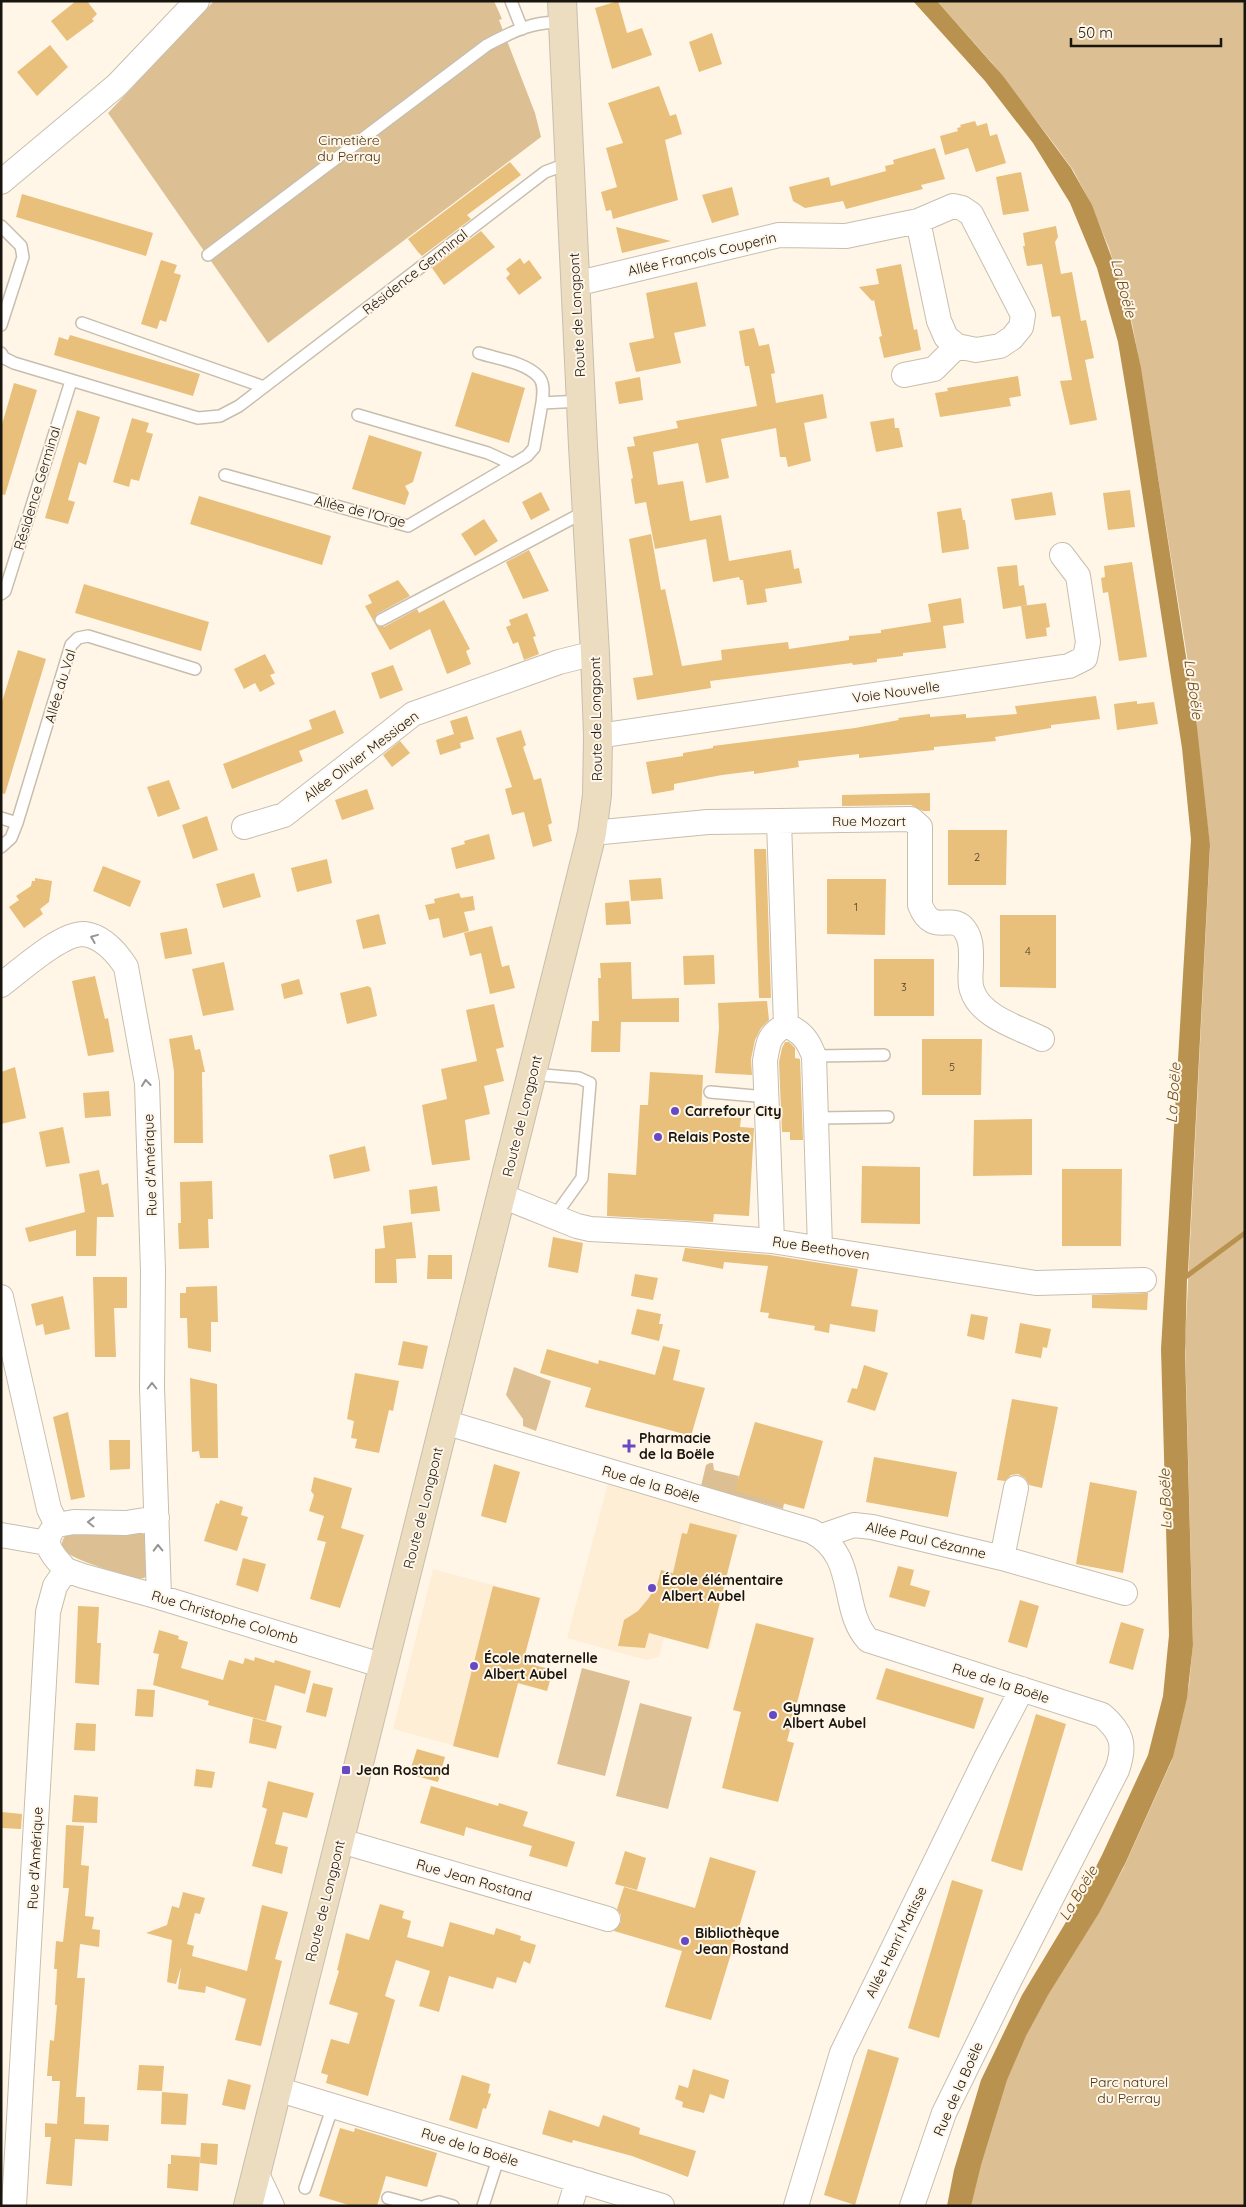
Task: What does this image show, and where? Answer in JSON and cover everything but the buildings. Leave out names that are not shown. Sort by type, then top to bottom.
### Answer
[{"type":"main road","name":"Route de Longpont","points":[[248,2206],[592,833],[597,795],[598,736],[595,653],[562,12]]},
{"type":"street","points":[[1,182],[117,85],[197,1]]},
{"type":"street","name":"Allée François Couperin","points":[[575,284],[779,235],[846,236],[918,221],[953,206],[962,208],[971,214],[1023,315],[1021,327],[1012,338],[1000,346],[976,350],[957,346]]},
{"type":"street","points":[[904,375],[934,369],[957,346],[946,337],[939,321],[918,221]]},
{"type":"street","name":"Voie Nouvelle","points":[[598,736],[1069,666],[1085,658],[1088,642],[1078,576],[1062,555]]},
{"type":"street","name":"Allée Olivier Messiaen","points":[[244,827],[284,814],[413,714],[558,662],[595,653]]},
{"type":"street","name":"Rue Mozart","points":[[592,833],[708,822],[911,819],[920,827],[920,905],[925,916],[934,923],[953,922],[964,928],[971,942],[971,989],[978,1002],[991,1013],[1042,1039]]},
{"type":"street","points":[[779,822],[786,1025]]},
{"type":"street","name":"Rue d'Amérique","points":[[1,985],[57,944],[72,936],[85,934],[99,939],[108,946],[119,956],[126,967],[146,1083],[154,1271],[152,1388],[159,1597]]},
{"type":"street","points":[[772,1241],[764,1060],[768,1043],[774,1031],[786,1025],[799,1030],[808,1040],[814,1056],[820,1248]]},
{"type":"street","name":"Rue Beethoven","points":[[502,1196],[590,1229],[772,1241],[1036,1283],[1111,1283],[1144,1280]]},
{"type":"street","points":[[1,1297],[49,1509],[53,1555],[66,1570]]},
{"type":"street","name":"Rue de la Boële","points":[[444,1422],[790,1524],[822,1536],[847,1578],[855,1617],[860,1631],[868,1640],[1102,1715],[1113,1725],[1120,1738],[1122,1755],[1118,1770],[1008,1983],[944,2113],[912,2206]]},
{"type":"street","name":"Allée Paul Cézanne","points":[[1002,1558],[1016,1488]]},
{"type":"street","points":[[1,1535],[52,1534],[74,1522],[126,1523],[157,1518]]},
{"type":"street","name":"Allée Paul Cézanne","points":[[822,1536],[854,1525],[872,1526],[1002,1558],[1125,1593]]},
{"type":"street","name":"Rue d'Amérique","points":[[14,2206],[48,1612],[55,1586],[66,1570]]},
{"type":"street","name":"Rue Christophe Colomb","points":[[66,1570],[384,1666]]},
{"type":"street","name":"Allée Henri Matisse","points":[[796,2206],[842,2053],[986,1758],[1022,1689]]},
{"type":"street","name":"Rue Jean Rostand","points":[[340,1841],[608,1919]]},
{"type":"street","name":"Rue de la Boële","points":[[277,2089],[662,2206]]},
{"type":"street","points":[[256,2172],[272,2206]]},
{"type":"street","points":[[570,2206],[578,2180]]},
{"type":"lane","points":[[511,1],[522,29]]},
{"type":"lane","points":[[208,255],[487,45],[562,12]]},
{"type":"lane","name":"Résidence Germinal","points":[[1,353],[4,358],[14,363],[198,418],[220,416],[239,406],[545,172],[569,163]]},
{"type":"lane","points":[[1,226],[21,246],[23,257],[1,325]]},
{"type":"lane","points":[[82,323],[264,387]]},
{"type":"lane","name":"Allée de l'Orge","points":[[225,475],[408,526],[527,456],[534,448],[544,390],[539,377],[522,366],[479,353]]},
{"type":"lane","name":"Résidence Germinal","points":[[1,594],[5,591],[71,381]]},
{"type":"lane","points":[[542,403],[581,401]]},
{"type":"lane","points":[[358,415],[488,453],[512,464]]},
{"type":"lane","points":[[381,620],[588,510]]},
{"type":"lane","name":"Allée du Val","points":[[1,847],[11,838],[17,823],[71,645],[78,638],[88,636],[195,669]]},
{"type":"lane","points":[[1,818],[17,823]]},
{"type":"lane","points":[[814,1056],[884,1055]]},
{"type":"lane","points":[[532,1074],[579,1078],[590,1083],[582,1178],[554,1217]]},
{"type":"lane","points":[[710,1092],[766,1097]]},
{"type":"lane","points":[[816,1118],[888,1117]]},
{"type":"lane","points":[[305,2188],[332,2106]]},
{"type":"lane","points":[[483,2206],[499,2156]]},
{"type":"lane","points":[[388,2198],[418,2206]]},
{"type":"lane","points":[[425,2206],[439,2202],[453,2206]]},
{"type":"shaded area","points":[[913,1],[937,1],[1003,76],[1071,168],[1092,205],[1114,264],[1130,317],[1141,368],[1197,727],[1210,845],[1188,1272],[1245,1230],[1245,1236],[1187,1279],[1185,1352],[1193,1645],[1187,1698],[1173,1757],[1125,1864],[1099,1913],[1048,1995],[1026,2036],[1007,2080],[981,2165],[971,2206],[947,2206],[954,2170],[981,2080],[1022,1995],[1078,1902],[1102,1855],[1148,1755],[1163,1696],[1169,1635],[1161,1349],[1191,839],[1182,748],[1130,414],[1118,342],[1097,268],[1070,203],[1033,143],[985,81]]},
{"type":"shaded area","name":"École élémentaire Albert Aubel","points":[[608,1483],[742,1522],[738,1538],[736,1537],[710,1649],[664,1638],[659,1657],[646,1660],[567,1638]]},
{"type":"shaded area","name":"École maternelle Albert Aubel","points":[[433,1569],[541,1598],[523,1662],[553,1670],[547,1691],[518,1684],[499,1758],[393,1729]]},
{"type":"green space","name":"Cimetière du Perray","points":[[214,1],[494,1],[502,19],[499,20],[535,113],[541,137],[268,343],[108,113]]},
{"type":"green space","name":"Parc naturel du Perray","points":[[937,1],[1245,1],[1245,2206],[970,2206],[980,2162],[1009,2070],[1043,2001],[1123,1869],[1172,1760],[1189,1685],[1193,1643],[1185,1342],[1210,847],[1191,681],[1140,366],[1132,323],[1109,248],[1088,198],[1073,170],[992,63]]},
{"type":"green space","points":[[514,1367],[551,1381],[536,1431],[523,1426],[523,1419],[506,1395]]},
{"type":"green space","points":[[713,1463],[714,1470],[739,1476],[736,1490],[784,1503],[783,1509],[701,1486],[706,1465]]},
{"type":"green space","points":[[141,1531],[148,1539],[149,1574],[139,1579],[77,1558],[64,1550],[62,1546],[64,1538],[68,1533]]},
{"type":"green space","points":[[582,1668],[630,1681],[605,1776],[557,1764]]},
{"type":"green space","points":[[640,1703],[692,1717],[668,1809],[616,1796]]},
{"type":"place","name":"Carrefour City","points":[[675,1111]]},
{"type":"place","name":"Relais Poste","points":[[658,1137]]},
{"type":"place","name":"Pharmacie de la Boële","points":[[629,1446]]},
{"type":"place","name":"École élémentaire Albert Aubel","points":[[652,1588]]},
{"type":"place","name":"École maternelle Albert Aubel","points":[[474,1666]]},
{"type":"place","name":"Gymnase Albert Aubel","points":[[773,1715]]},
{"type":"place","name":"Jean Rostand","points":[[346,1770]]},
{"type":"place","name":"Bibliothèque Jean Rostand","points":[[685,1941]]},
{"type":"water label","name":"La Boële","points":[[1124,288]]},
{"type":"water label","name":"La Boële","points":[[1194,689]]},
{"type":"water label","name":"La Boële","points":[[1173,1093]]},
{"type":"water label","name":"La Boële","points":[[1165,1499]]},
{"type":"water label","name":"La Boële","points":[[1078,1893]]}]
